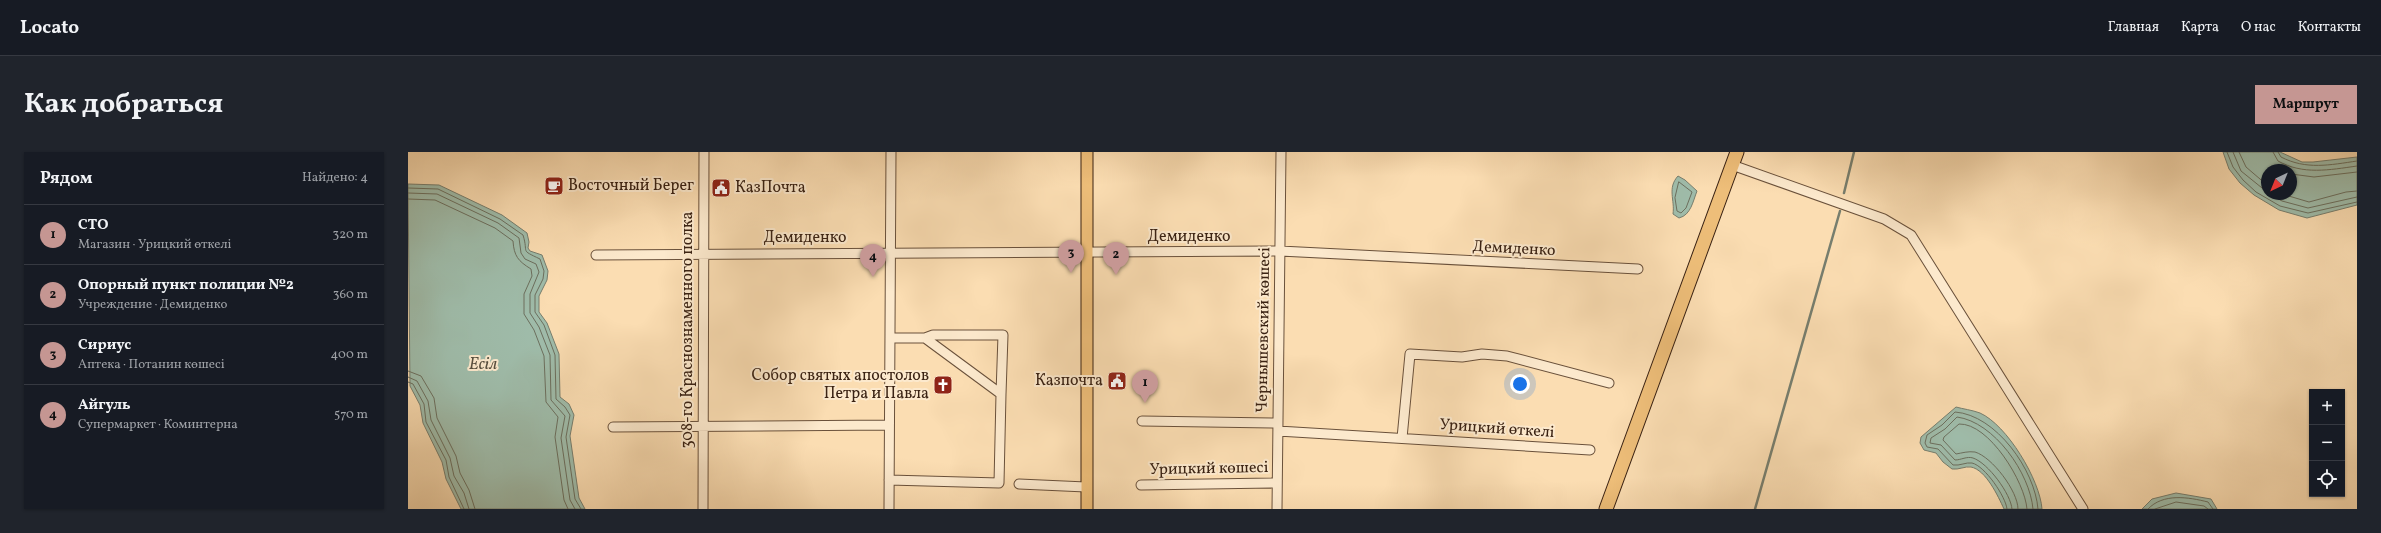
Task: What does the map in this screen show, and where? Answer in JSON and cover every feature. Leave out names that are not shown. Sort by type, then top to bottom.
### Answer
[{"type":"highway","points":[[1606,509],[1737,152]]},
{"type":"main road","points":[[1087,152],[1087,509]]},
{"type":"street","name":"308-го Краснознаменного полка","points":[[703,509],[704,152]]},
{"type":"street","points":[[889,509],[891,152]]},
{"type":"street","name":"Чернышевский көшесі","points":[[1277,509],[1281,152]]},
{"type":"street","points":[[1732,166],[1884,219],[1911,235],[2084,509]]},
{"type":"street","name":"Демиденко","points":[[596,254],[1280,251],[1638,269]]},
{"type":"street","points":[[889,480],[1000,483],[1003,335],[933,335],[925,338],[890,338]]},
{"type":"street","points":[[925,338],[1001,394]]},
{"type":"street","points":[[1402,438],[1410,354],[1462,357],[1482,354],[1507,356],[1609,383]]},
{"type":"street","name":"Урицкий өткелі","points":[[1142,421],[1278,427],[1402,438],[1590,450]]},
{"type":"street","points":[[613,426],[889,425]]},
{"type":"street","name":"Урицкий көшесі","points":[[1141,485],[1277,483]]},
{"type":"street","points":[[1019,484],[1086,487]]},
{"type":"water","points":[[2223,152],[2280,152],[2302,162],[2357,157],[2357,205],[2307,218],[2279,210],[2262,200],[2297,200],[2297,164],[2261,164],[2261,199],[2240,183],[2229,169]]},
{"type":"water","points":[[1678,176],[1697,191],[1689,211],[1679,218],[1673,214],[1672,194],[1673,185]]},
{"type":"water","name":"Есіл","points":[[408,184],[439,185],[502,215],[527,233],[529,242],[528,248],[530,251],[542,255],[548,271],[547,280],[539,296],[539,312],[547,323],[559,354],[560,397],[569,404],[574,415],[570,436],[579,498],[585,509],[461,509],[446,479],[442,462],[423,423],[420,405],[410,386]]},
{"type":"water","points":[[1956,407],[1980,413],[1990,419],[2001,429],[2011,441],[2029,469],[2040,497],[2042,509],[2004,509],[1991,484],[1982,473],[1971,467],[1952,469],[1943,462],[1936,453],[1924,450],[1920,443],[1921,437]]},
{"type":"water","points":[[2176,493],[2211,499],[2217,509],[2142,509],[2152,499]]},
{"type":"waterway","points":[[1844,193],[1854,152]]},
{"type":"waterway","points":[[1755,509],[1840,211]]},
{"type":"place","name":"Восточный Берег","points":[[554,186]]},
{"type":"place","name":"КазПочта","points":[[721,188]]},
{"type":"place","name":"Сириус","points":[[1071,273]]},
{"type":"place","name":"Опорный пункт полиции №2","points":[[1116,275]]},
{"type":"place","name":"Айгуль","points":[[873,277]]},
{"type":"place","name":"Казпочта","points":[[1117,381]]},
{"type":"place","name":"Собор святых апостолов Петра и Павла","points":[[943,385]]},
{"type":"place","name":"СТО","points":[[1145,403]]}]
